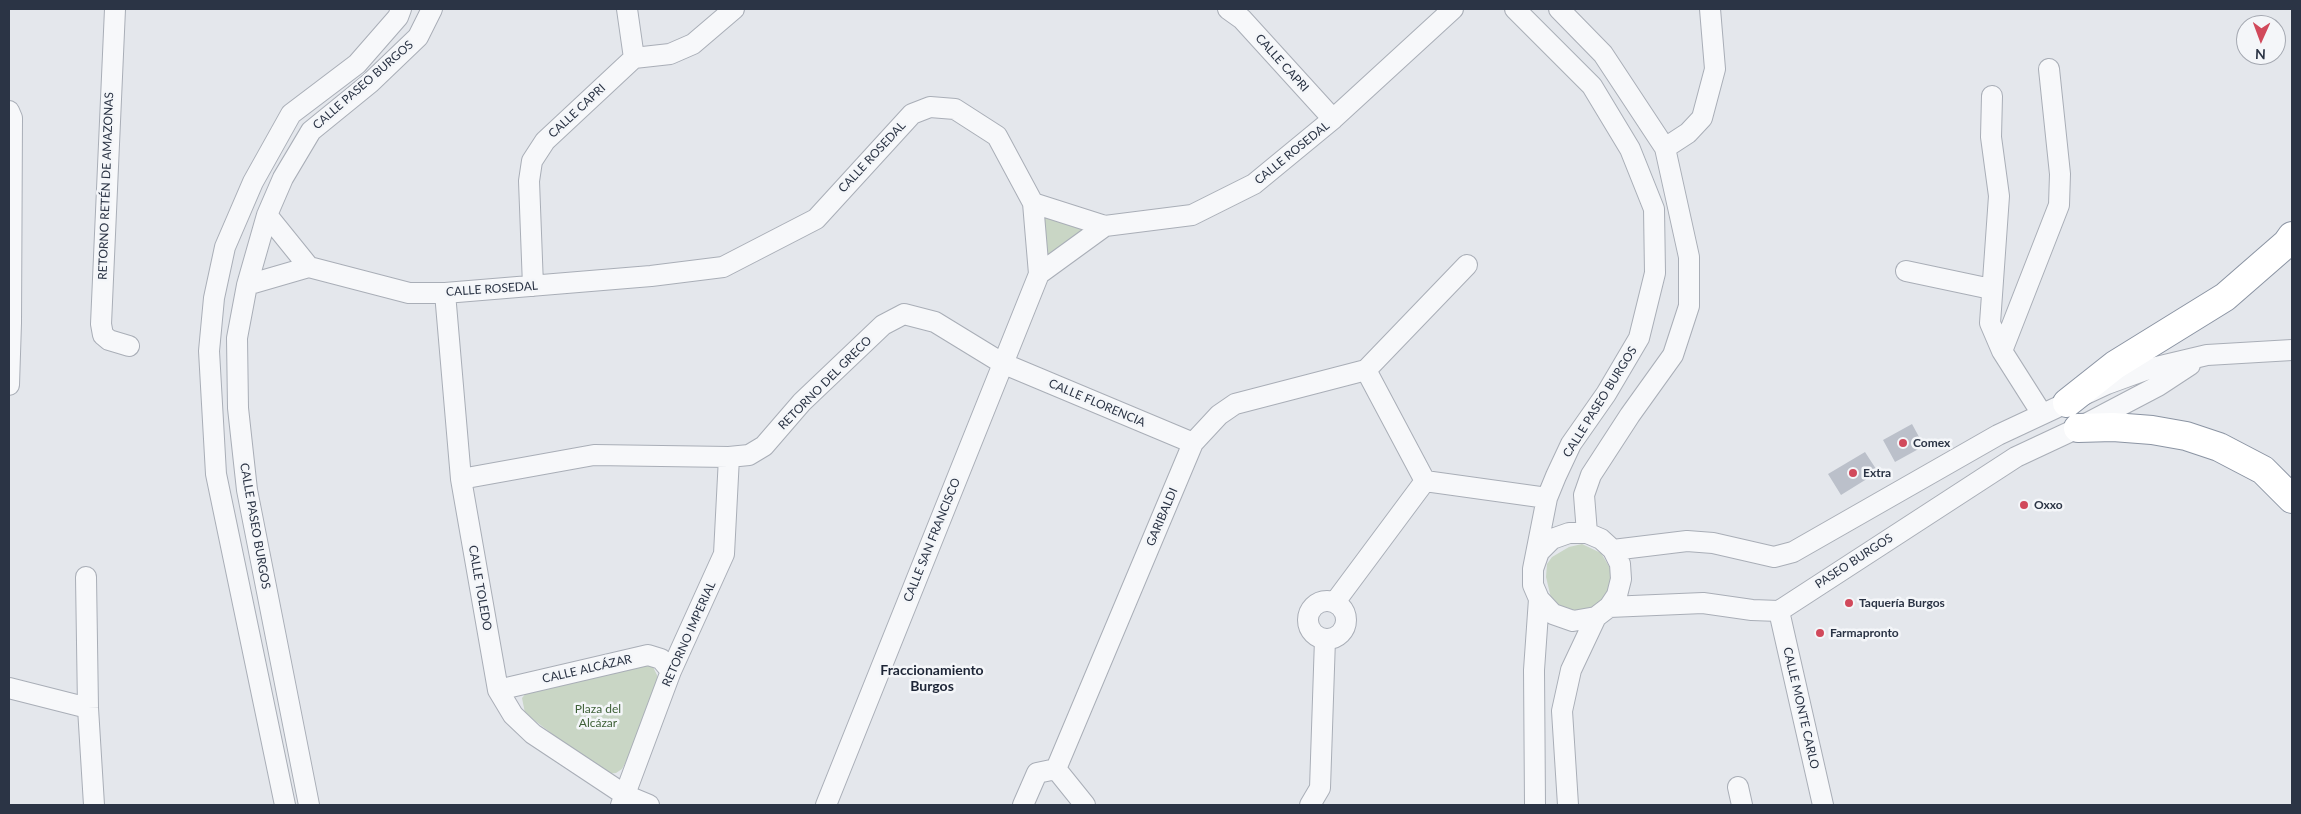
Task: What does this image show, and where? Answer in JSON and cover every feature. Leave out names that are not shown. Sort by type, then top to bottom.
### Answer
[{"type":"highway","points":[[2067,403],[2115,365],[2225,297],[2287,243],[2292,236]]},
{"type":"highway","points":[[2078,428],[2112,427],[2152,430],[2186,436],[2219,447],[2263,470],[2292,498]]},
{"type":"street","name":"RETORNO RETÉN DE AMAZONAS","points":[[114,9],[101,324],[103,335],[109,340],[129,346]]},
{"type":"street","name":"CALLE PASEO BURGOS","points":[[285,805],[216,474],[209,351],[214,298],[225,247],[252,182],[291,114],[357,64],[398,17],[401,9]]},
{"type":"street","name":"CALLE PASEO BURGOS","points":[[309,805],[247,490],[238,408],[236,338],[247,285],[268,215],[283,178],[311,131],[370,83],[418,37],[432,9]]},
{"type":"street","points":[[627,9],[634,58],[670,54],[693,44],[734,9]]},
{"type":"street","name":"CALLE CAPRI","points":[[1228,9],[1242,19],[1333,119]]},
{"type":"street","name":"CALLE ROSEDAL","points":[[309,267],[409,293],[446,293],[650,276],[723,267],[816,219],[912,114],[930,108],[955,109],[997,136],[1033,203],[1105,226],[1192,215],[1254,184],[1333,119],[1453,9]]},
{"type":"street","name":"CALLE PASEO BURGOS","points":[[1515,9],[1592,86],[1630,149],[1654,209],[1655,273],[1639,338],[1606,394],[1571,444],[1546,498],[1533,569]]},
{"type":"street","points":[[1559,9],[1603,54],[1666,148],[1689,257],[1689,306],[1673,355],[1630,415],[1591,475],[1584,496],[1587,533]]},
{"type":"street","points":[[1666,148],[1688,133],[1702,118],[1715,69],[1710,9]]},
{"type":"street","name":"CALLE CAPRI","points":[[533,286],[529,181],[532,161],[545,141],[634,58]]},
{"type":"street","points":[[2002,351],[2059,205],[2060,174],[2049,69]]},
{"type":"street","points":[[1992,96],[1991,137],[1999,196],[1990,323],[2002,351],[2042,414]]},
{"type":"street","points":[[9,111],[12,118],[9,385]]},
{"type":"street","points":[[291,114],[311,131]]},
{"type":"street","name":"CALLE SAN FRANCISCO","points":[[826,805],[1039,274],[1033,203]]},
{"type":"street","points":[[247,285],[309,267],[268,215]]},
{"type":"street","points":[[1039,274],[1105,226]]},
{"type":"street","points":[[1425,481],[1366,370],[1467,265]]},
{"type":"street","points":[[1906,271],[1991,289]]},
{"type":"street","name":"CALLE TOLEDO","points":[[446,293],[461,479],[498,690],[513,715],[533,734],[623,800],[649,805]]},
{"type":"street","name":"RETORNO DEL GRECO","points":[[461,479],[594,454],[729,457],[749,455],[764,446],[802,402],[883,325],[904,314],[934,322],[1002,363]]},
{"type":"street","points":[[1613,550],[1687,541],[1713,543],[1774,557],[1793,552],[1998,435],[2107,384],[2148,370],[2207,355],[2292,350]]},
{"type":"street","name":"PASEO BURGOS","points":[[1779,610],[2016,457],[2078,428],[2158,386],[2207,355]]},
{"type":"street","name":"CALLE FLORENCIA","points":[[1002,363],[1193,443]]},
{"type":"street","name":"GARIBALDI","points":[[1056,769],[1193,443],[1219,415],[1235,404],[1366,370]]},
{"type":"street","points":[[1998,435],[2016,457]]},
{"type":"street","name":"RETORNO IMPERIAL","points":[[623,800],[671,671],[724,554],[729,457]]},
{"type":"street","points":[[1953,461],[1960,475],[1969,486]]},
{"type":"street","points":[[1425,481],[1546,498]]},
{"type":"street","points":[[1335,602],[1425,481]]},
{"type":"street","points":[[1535,805],[1534,670],[1538,599],[1533,585],[1533,569],[1539,552],[1552,539],[1569,533],[1587,533],[1601,539],[1613,550],[1620,564],[1621,580],[1617,595],[1602,612],[1571,670],[1562,711],[1568,805]]},
{"type":"street","points":[[86,577],[88,708],[94,805]]},
{"type":"street","points":[[1538,599],[1553,614],[1573,620],[1602,612],[1703,603],[1752,610],[1779,610]]},
{"type":"street","points":[[1322,601],[1335,602],[1345,612],[1346,625],[1338,636],[1325,639],[1319,638],[1309,628],[1308,615],[1316,604],[1322,601]]},
{"type":"street","name":"CALLE MONTE CARLO","points":[[1779,610],[1823,805]]},
{"type":"street","points":[[1310,805],[1320,788],[1325,639]]},
{"type":"street","name":"CALLE ALCÁZAR","points":[[498,690],[648,654],[661,659],[671,671]]},
{"type":"street","points":[[9,688],[88,708]]},
{"type":"street","points":[[263,699],[270,704],[279,703],[288,697]]},
{"type":"street","points":[[272,741],[278,736],[287,735],[296,738]]},
{"type":"street","points":[[1023,805],[1037,773],[1056,769],[1085,805]]},
{"type":"green space","points":[[1036,211],[1083,230],[1049,260]]},
{"type":"green space","points":[[1582,544],[1601,553],[1610,568],[1612,576],[1607,599],[1580,614],[1559,606],[1551,598],[1546,577],[1547,564],[1552,557],[1569,547]]},
{"type":"green space","name":"Plaza del Alcázar","points":[[632,662],[652,665],[659,683],[629,756],[622,769],[616,773],[604,774],[525,713],[522,698],[528,691]]},
{"type":"building","name":"Comex","points":[[1912,424],[1924,446],[1895,462],[1883,440]]},
{"type":"building","name":"Extra","points":[[1865,452],[1878,472],[1841,495],[1828,474]]},
{"type":"place","name":"Comex","points":[[1903,443]]},
{"type":"place","name":"Extra","points":[[1853,473]]},
{"type":"place","name":"Oxxo","points":[[2024,505]]},
{"type":"place","name":"Taquería Burgos","points":[[1849,603]]},
{"type":"place","name":"Farmapronto","points":[[1820,633]]},
{"type":"district","name":"Fraccionamiento Burgos","points":[[932,678]]}]
